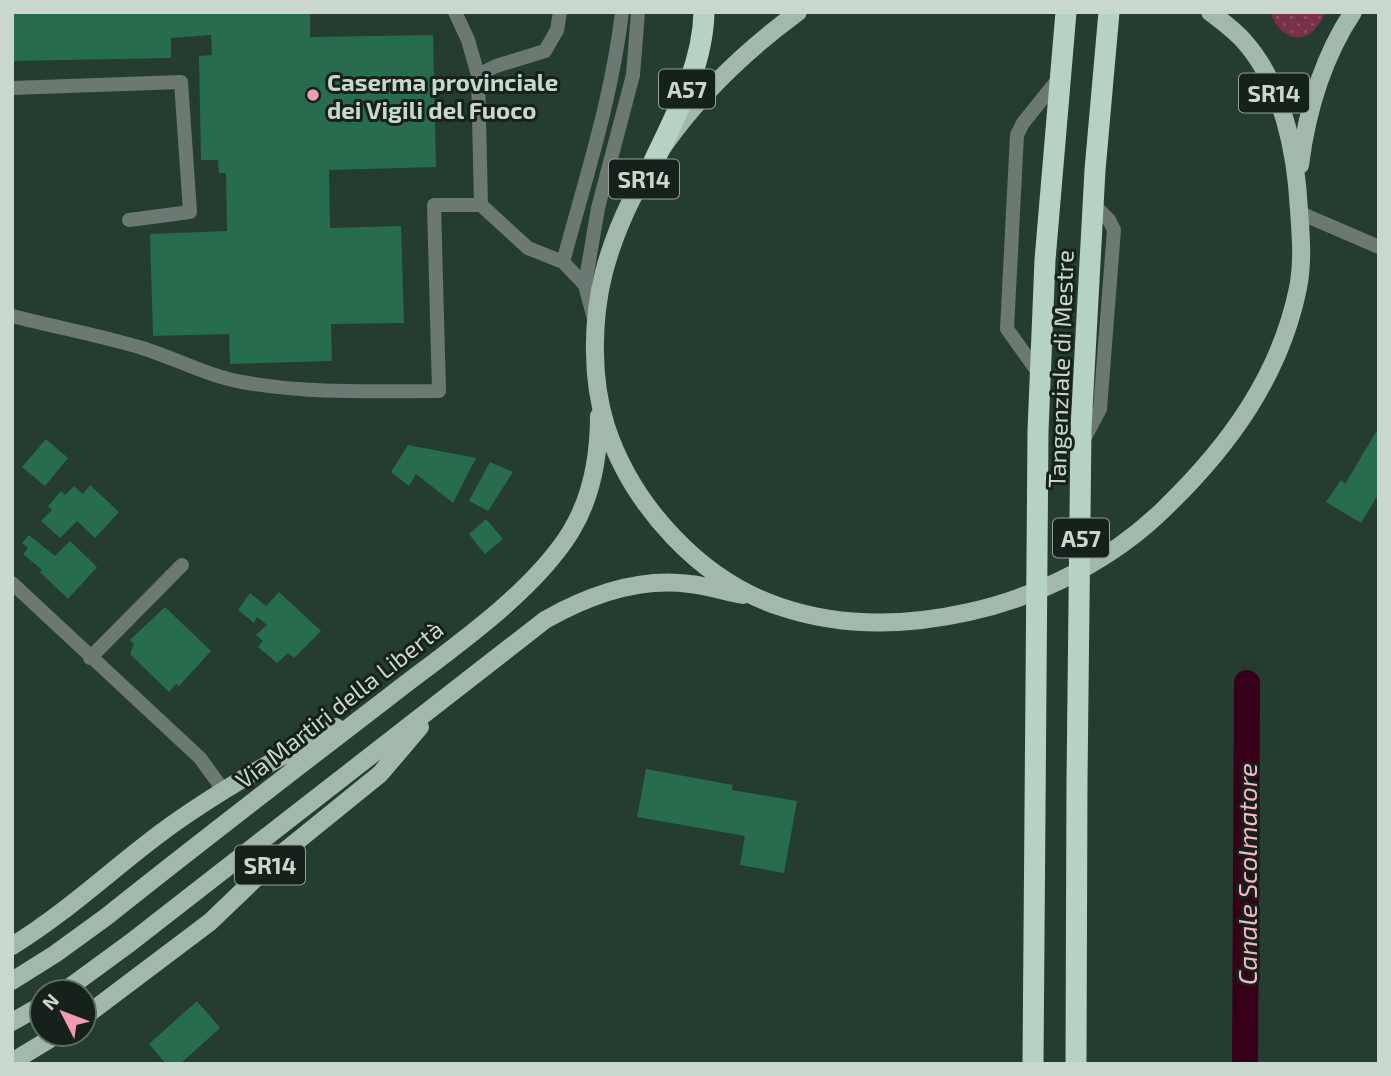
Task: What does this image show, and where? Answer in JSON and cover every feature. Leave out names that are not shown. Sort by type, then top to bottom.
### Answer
[{"type":"highway","name":"A57","points":[[654,161],[685,96],[704,32],[704,12]]},
{"type":"highway","name":"Tangenziale di Mestre","points":[[1033,1064],[1036,545],[1040,375],[1045,260],[1066,12]]},
{"type":"highway","name":"Tangenziale di Mestre","points":[[1076,1064],[1081,446],[1093,204],[1109,12]]},
{"type":"main road","name":"SR14","points":[[757,598],[701,562],[681,544],[649,508],[624,467],[607,427],[599,399],[596,327],[599,295],[609,256],[629,208],[654,161],[713,84],[752,47],[798,12]]},
{"type":"main road","name":"SR14","points":[[82,978],[443,700],[514,642],[574,604],[606,591],[639,585],[691,584],[757,598],[801,613],[853,622],[904,623],[948,617],[1002,603],[1094,562],[1138,533],[1220,450],[1250,409],[1289,329],[1300,281],[1297,168],[1287,128],[1264,71],[1243,40],[1210,12]]},
{"type":"main road","name":"SR14","points":[[1298,193],[1304,138],[1312,101],[1324,64],[1337,36],[1353,12]]},
{"type":"main road","name":"Via Martiri della Libertà","points":[[12,981],[55,954],[106,916],[519,592],[570,533],[582,508],[595,463],[599,399]]},
{"type":"main road","name":"SR14","points":[[98,1006],[210,922],[280,855],[380,774],[443,700]]},
{"type":"main road","name":"SR14","points":[[12,946],[69,907],[163,832],[224,791],[302,744],[379,704]]},
{"type":"main road","points":[[12,1022],[28,1012]]},
{"type":"main road","points":[[12,1062],[35,1048]]},
{"type":"street","points":[[455,12],[468,40],[478,75],[481,205]]},
{"type":"street","points":[[478,75],[496,66],[545,51],[557,30],[560,12]]},
{"type":"street","points":[[563,262],[598,135],[619,41],[622,12]]},
{"type":"street","points":[[596,327],[585,285],[598,208],[634,75],[639,12]]},
{"type":"street","points":[[1040,375],[1007,329],[1017,135],[1023,123],[1060,76]]},
{"type":"street","points":[[12,88],[181,82],[190,212],[129,220]]},
{"type":"street","points":[[12,316],[143,348],[240,382],[312,391],[439,391],[434,205],[481,205],[527,248],[563,262],[585,285]]},
{"type":"street","points":[[1300,212],[1379,247]]},
{"type":"street","points":[[90,658],[182,565]]},
{"type":"street","points":[[12,583],[200,758],[224,791]]},
{"type":"shaded area","points":[[1326,12],[1312,32],[1299,37],[1293,37],[1281,30],[1271,13]]},
{"type":"building","points":[[12,12],[310,12],[310,37],[433,35],[436,167],[329,170],[330,228],[401,226],[404,323],[331,324],[332,361],[230,364],[229,334],[153,336],[150,234],[227,231],[226,173],[219,173],[218,160],[201,160],[199,56],[212,55],[211,35],[171,38],[171,58],[12,61]]},
{"type":"building","points":[[1379,427],[1379,493],[1361,523],[1326,502],[1341,480],[1345,484]]},
{"type":"building","points":[[46,439],[68,458],[45,486],[22,467]]},
{"type":"building","points":[[408,445],[476,458],[453,503],[416,474],[409,486],[391,472]]},
{"type":"building","points":[[490,462],[513,472],[488,511],[469,501]]},
{"type":"building","points":[[90,485],[119,512],[95,538],[77,521],[60,538],[41,521],[52,510],[48,506],[61,491],[65,495],[74,486],[83,494]]},
{"type":"building","points":[[486,519],[503,539],[485,554],[469,534]]},
{"type":"building","points":[[29,535],[55,556],[70,541],[97,567],[68,599],[40,572],[42,570],[23,554],[28,548],[22,543]]},
{"type":"building","points":[[279,592],[321,631],[294,658],[288,653],[277,663],[258,647],[263,641],[256,635],[267,625],[257,617],[254,623],[238,610],[250,593],[266,606]]},
{"type":"building","points":[[165,607],[211,651],[179,686],[176,684],[169,692],[130,654],[134,644],[130,640]]},
{"type":"building","points":[[646,769],[733,785],[732,790],[797,801],[784,873],[740,865],[745,836],[637,817]]},
{"type":"building","points":[[197,1001],[220,1028],[180,1064],[166,1064],[149,1044]]},
{"type":"waterway","name":"Canale Scolmatore","points":[[1245,1064],[1247,683]]},
{"type":"place","name":"Caserma provinciale dei Vigili del Fuoco","points":[[313,95]]}]
